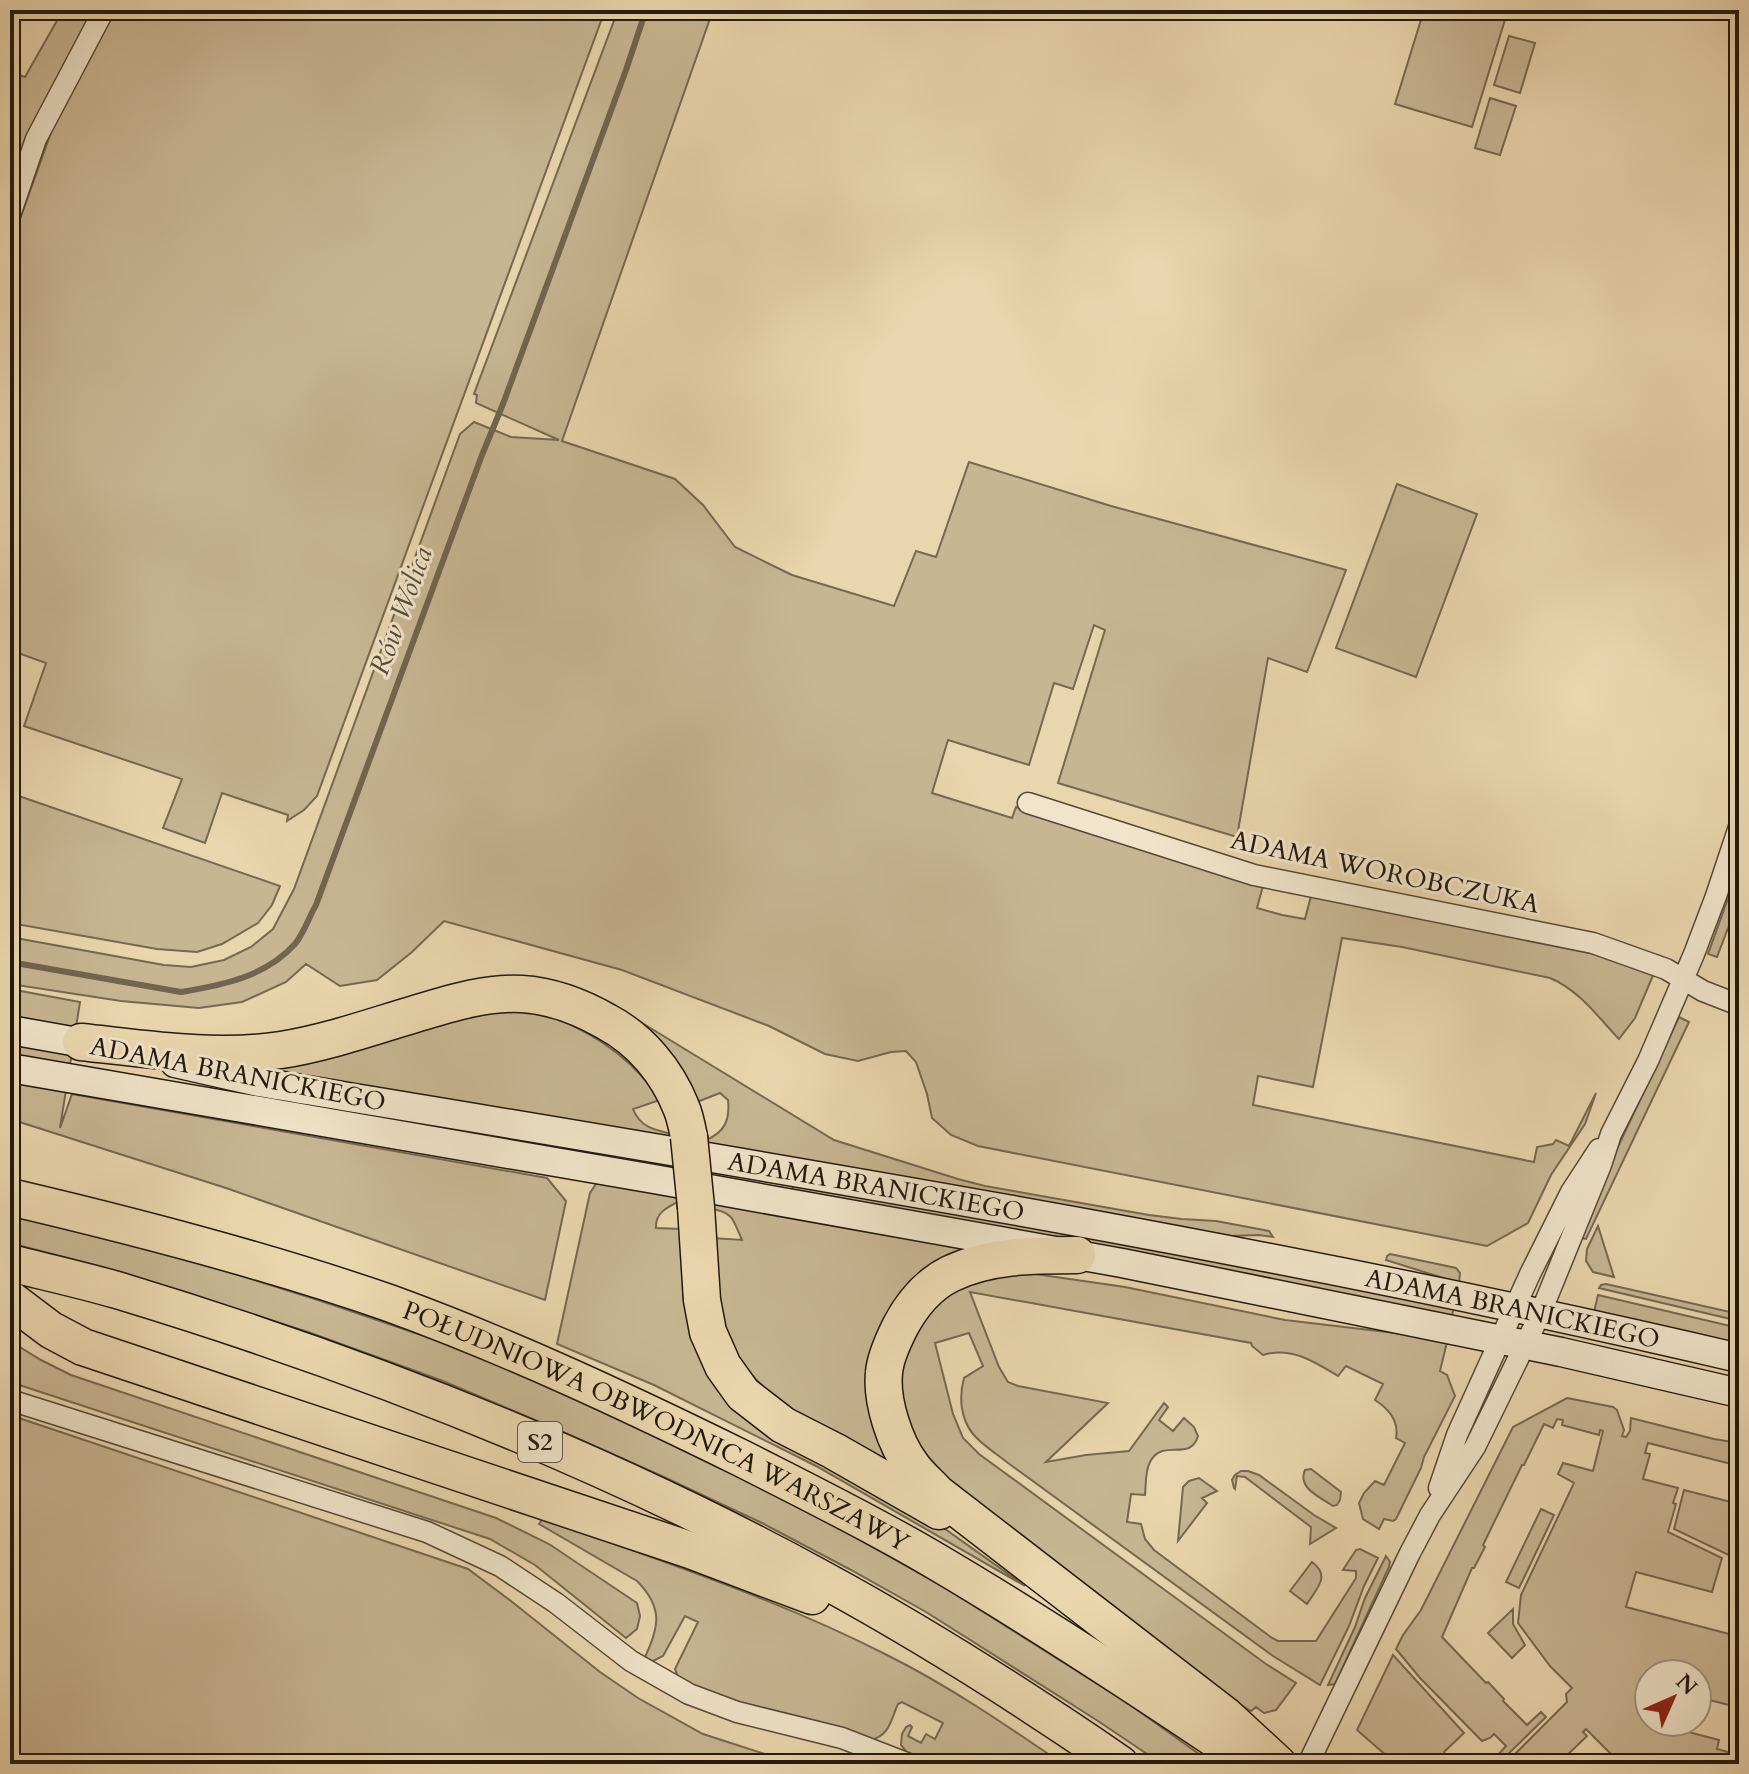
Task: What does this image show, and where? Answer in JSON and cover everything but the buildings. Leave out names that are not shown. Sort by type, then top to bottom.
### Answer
[{"type":"highway","points":[[81,1042],[222,1054],[255,1053],[310,1044],[448,1004],[485,996],[521,994],[554,999],[587,1011],[619,1028],[660,1069],[682,1109],[689,1137],[702,1300],[708,1332],[723,1366],[743,1394],[783,1425],[1017,1556]]},
{"type":"highway","name":"POŁUDNIOWA OBWODNICA WARSZAWY","points":[[10,1197],[149,1231],[295,1272],[377,1299],[532,1360],[632,1405],[929,1557],[1083,1652],[1252,1764]]},
{"type":"highway","points":[[1077,1255],[1009,1258],[973,1266],[949,1275],[927,1291],[908,1311],[893,1341],[884,1372],[885,1397],[896,1438],[912,1466],[937,1493],[1226,1716],[1278,1764]]},
{"type":"highway","name":"S2","points":[[10,1263],[115,1290],[346,1367],[520,1433],[598,1467],[823,1579],[941,1647],[1120,1764]]},
{"type":"highway","points":[[10,1299],[51,1330],[83,1347],[690,1550],[941,1647]]},
{"type":"main road","name":"ADAMA BRANICKIEGO","points":[[10,1030],[81,1042],[259,1082],[1127,1229],[1528,1310],[1739,1358]]},
{"type":"main road","name":"ADAMA BRANICKIEGO","points":[[10,1068],[1077,1255],[1513,1342],[1739,1393]]},
{"type":"street","points":[[10,215],[36,139],[104,10]]},
{"type":"street","name":"ADAMA WOROBCZUKA","points":[[1028,803],[1254,875],[1593,943],[1666,969],[1703,991],[1739,1005]]},
{"type":"street","points":[[1308,1764],[1430,1515],[1457,1435],[1513,1342],[1592,1189],[1611,1134],[1648,1061],[1683,979],[1739,827]]},
{"type":"street","points":[[10,1400],[427,1532],[500,1566],[556,1603],[631,1661],[689,1694],[748,1716],[842,1738],[909,1764]]},
{"type":"shaded area","points":[[63,10],[96,10],[10,201],[10,72],[25,77]]},
{"type":"shaded area","points":[[115,10],[605,10],[317,796],[304,810],[287,821],[288,815],[222,793],[205,843],[163,828],[182,779],[24,726],[46,663],[10,650],[10,407],[13,394],[10,393],[10,247],[53,127]]},
{"type":"shaded area","points":[[618,10],[713,10],[562,441],[675,479],[703,505],[735,547],[792,575],[894,606],[916,551],[936,557],[969,462],[1111,506],[1346,570],[1307,672],[1268,658],[1237,837],[1058,783],[1105,630],[1094,625],[1073,689],[1054,683],[1029,765],[948,740],[932,793],[1012,818],[1016,807],[1263,886],[1257,908],[1282,915],[1305,919],[1311,896],[1605,956],[1654,973],[1635,1018],[1619,1039],[1579,997],[1550,978],[1402,947],[1342,938],[1313,1087],[1258,1076],[1253,1105],[1534,1162],[1537,1147],[1553,1144],[1556,1140],[1569,1146],[1596,1093],[1585,1124],[1551,1175],[1528,1223],[1487,1246],[978,1146],[951,1135],[932,1118],[916,1062],[906,1051],[858,1061],[825,1054],[769,1026],[622,970],[444,921],[377,980],[340,986],[306,964],[286,982],[242,1002],[199,1008],[121,1001],[10,984],[10,937],[164,965],[191,967],[224,960],[251,947],[273,929],[294,889],[460,434],[474,422],[511,437],[559,440],[476,403],[477,395],[474,394]]},
{"type":"shaded area","points":[[1424,10],[1508,10],[1472,127],[1395,104]]},
{"type":"shaded area","points":[[1509,36],[1535,43],[1520,93],[1494,85]]},
{"type":"shaded area","points":[[1490,98],[1516,106],[1500,155],[1475,148]]},
{"type":"shaded area","points":[[1397,484],[1477,514],[1416,677],[1336,648]]},
{"type":"shaded area","points":[[10,793],[280,886],[272,905],[258,923],[222,944],[197,952],[157,949],[10,923]]},
{"type":"shaded area","points":[[1739,868],[1739,899],[1717,957],[1708,954]]},
{"type":"shaded area","points":[[10,989],[80,1002],[60,1128],[72,1094],[547,1178],[566,1201],[545,1300],[226,1188],[10,1119]]},
{"type":"shaded area","points":[[502,1011],[558,1019],[615,1052],[640,1074],[660,1100],[633,1109],[636,1115],[648,1127],[672,1134],[674,1141],[250,1068],[461,1019]]},
{"type":"shaded area","points":[[1679,1017],[1689,1022],[1586,1239],[1580,1238],[1600,1185]]},
{"type":"shaded area","points":[[634,1018],[834,1140],[985,1186],[1149,1215],[1216,1221],[1269,1231],[1273,1237],[1230,1236],[707,1145],[706,1140],[725,1124],[728,1100],[720,1093],[697,1102],[669,1055]]},
{"type":"shaded area","points":[[598,1181],[680,1194],[680,1201],[660,1214],[656,1228],[682,1229],[683,1297],[693,1340],[1025,1586],[816,1466],[654,1385],[557,1344],[590,1193]]},
{"type":"shaded area","points":[[793,1183],[1134,1243],[1454,1308],[1451,1318],[792,1192]]},
{"type":"shaded area","points":[[712,1200],[981,1250],[898,1310],[905,1474],[796,1414],[751,1373],[733,1348],[719,1310],[713,1238],[742,1240],[729,1216],[712,1209]]},
{"type":"shaded area","points":[[10,1215],[169,1253],[321,1301],[436,1340],[566,1391],[759,1483],[947,1589],[1126,1702],[1213,1764],[1162,1764],[926,1612],[762,1523],[666,1478],[443,1381],[308,1332],[113,1270],[10,1243]]},
{"type":"shaded area","points":[[1598,1226],[1614,1277],[1593,1272],[1586,1261],[1587,1249]]},
{"type":"shaded area","points":[[1390,1254],[1456,1268],[1460,1273],[1459,1283],[1386,1260]]},
{"type":"shaded area","points":[[1028,1273],[1125,1287],[1285,1320],[1447,1342],[1440,1371],[1447,1375],[1455,1396],[1396,1519],[1384,1519],[1379,1529],[1363,1519],[1359,1503],[1375,1481],[1384,1485],[1405,1443],[1396,1438],[1392,1416],[1375,1400],[1383,1384],[1346,1366],[1338,1376],[1293,1354],[1263,1355],[1251,1343],[970,1292],[999,1367],[1008,1382],[1108,1403],[1046,1462],[1129,1451],[1164,1403],[1168,1407],[1159,1420],[1173,1431],[1184,1418],[1194,1427],[1198,1436],[1189,1448],[1162,1451],[1150,1462],[1145,1495],[1131,1494],[1127,1522],[1141,1524],[1145,1539],[1154,1550],[1272,1638],[1278,1641],[1316,1641],[1356,1578],[1356,1571],[1343,1570],[1356,1550],[1378,1558],[1320,1685],[1273,1656],[977,1438],[965,1421],[962,1407],[964,1378],[983,1366],[969,1333],[935,1343],[953,1414],[963,1438],[979,1454],[1296,1683],[1276,1710],[1264,1713],[1256,1707],[1251,1711],[1236,1702],[1016,1535],[914,1451],[896,1385],[899,1362],[932,1306],[969,1279]]},
{"type":"shaded area","points":[[1606,1284],[1739,1314],[1739,1321],[1599,1288]]},
{"type":"shaded area","points":[[1598,1295],[1739,1328],[1739,1345],[1594,1312]]},
{"type":"shaded area","points":[[10,1341],[71,1375],[496,1518],[549,1544],[637,1603],[640,1616],[637,1629],[626,1638],[535,1565],[490,1539],[10,1382]]},
{"type":"shaded area","points":[[1567,1398],[1613,1407],[1624,1430],[1622,1436],[1626,1437],[1630,1431],[1631,1418],[1739,1443],[1739,1466],[1648,1443],[1645,1453],[1650,1454],[1643,1479],[1678,1488],[1668,1532],[1722,1558],[1712,1592],[1636,1572],[1626,1607],[1733,1635],[1730,1646],[1739,1648],[1739,1704],[1729,1705],[1713,1701],[1713,1658],[1633,1658],[1633,1738],[1711,1738],[1719,1740],[1717,1749],[1739,1755],[1739,1764],[1621,1764],[1586,1729],[1583,1732],[1587,1736],[1562,1760],[1565,1764],[1505,1764],[1567,1702],[1566,1694],[1572,1688],[1550,1666],[1518,1623],[1521,1595],[1574,1483],[1558,1474],[1563,1463],[1593,1471],[1603,1431],[1600,1430],[1599,1435],[1562,1425],[1563,1420],[1557,1419],[1553,1428],[1544,1424],[1483,1545],[1485,1547],[1472,1568],[1442,1637],[1527,1725],[1541,1712],[1546,1717],[1502,1760],[1497,1756],[1506,1746],[1494,1734],[1482,1741],[1396,1649],[1421,1610],[1513,1427]]},
{"type":"shaded area","points":[[10,1415],[468,1569],[638,1698],[703,1734],[796,1764],[10,1764]]},
{"type":"shaded area","points":[[1311,1469],[1341,1492],[1337,1505],[1333,1506],[1307,1487],[1303,1476],[1305,1470]]},
{"type":"shaded area","points":[[1241,1471],[1259,1475],[1336,1528],[1310,1544],[1311,1527],[1245,1477],[1237,1476],[1234,1488],[1232,1480]]},
{"type":"shaded area","points":[[1199,1478],[1217,1491],[1202,1498],[1207,1503],[1178,1541],[1183,1487]]},
{"type":"shaded area","points":[[1684,1490],[1739,1504],[1739,1560],[1674,1529]]},
{"type":"shaded area","points":[[1541,1509],[1554,1515],[1519,1588],[1506,1582]]},
{"type":"shaded area","points":[[543,1518],[717,1581],[845,1635],[955,1693],[1063,1764],[926,1764],[910,1756],[901,1745],[902,1734],[910,1725],[908,1736],[921,1743],[926,1734],[935,1739],[943,1723],[902,1702],[898,1704],[886,1731],[870,1740],[702,1691],[678,1677],[675,1669],[698,1622],[685,1616],[663,1656],[649,1663],[644,1659],[653,1638],[656,1618],[652,1600],[646,1591],[637,1581],[539,1524]]},
{"type":"shaded area","points":[[1386,1556],[1389,1567],[1335,1684],[1328,1685],[1365,1598]]},
{"type":"shaded area","points":[[1312,1562],[1321,1572],[1321,1577],[1307,1604],[1290,1591]]},
{"type":"shaded area","points":[[1513,1609],[1513,1624],[1525,1645],[1512,1658],[1488,1633]]},
{"type":"shaded area","points":[[1393,1655],[1464,1733],[1444,1752],[1452,1764],[1396,1764],[1357,1730]]},
{"type":"waterway","name":"Rów Wolica","points":[[10,962],[181,992],[257,972],[283,955],[298,940],[316,905],[646,10]]}]
